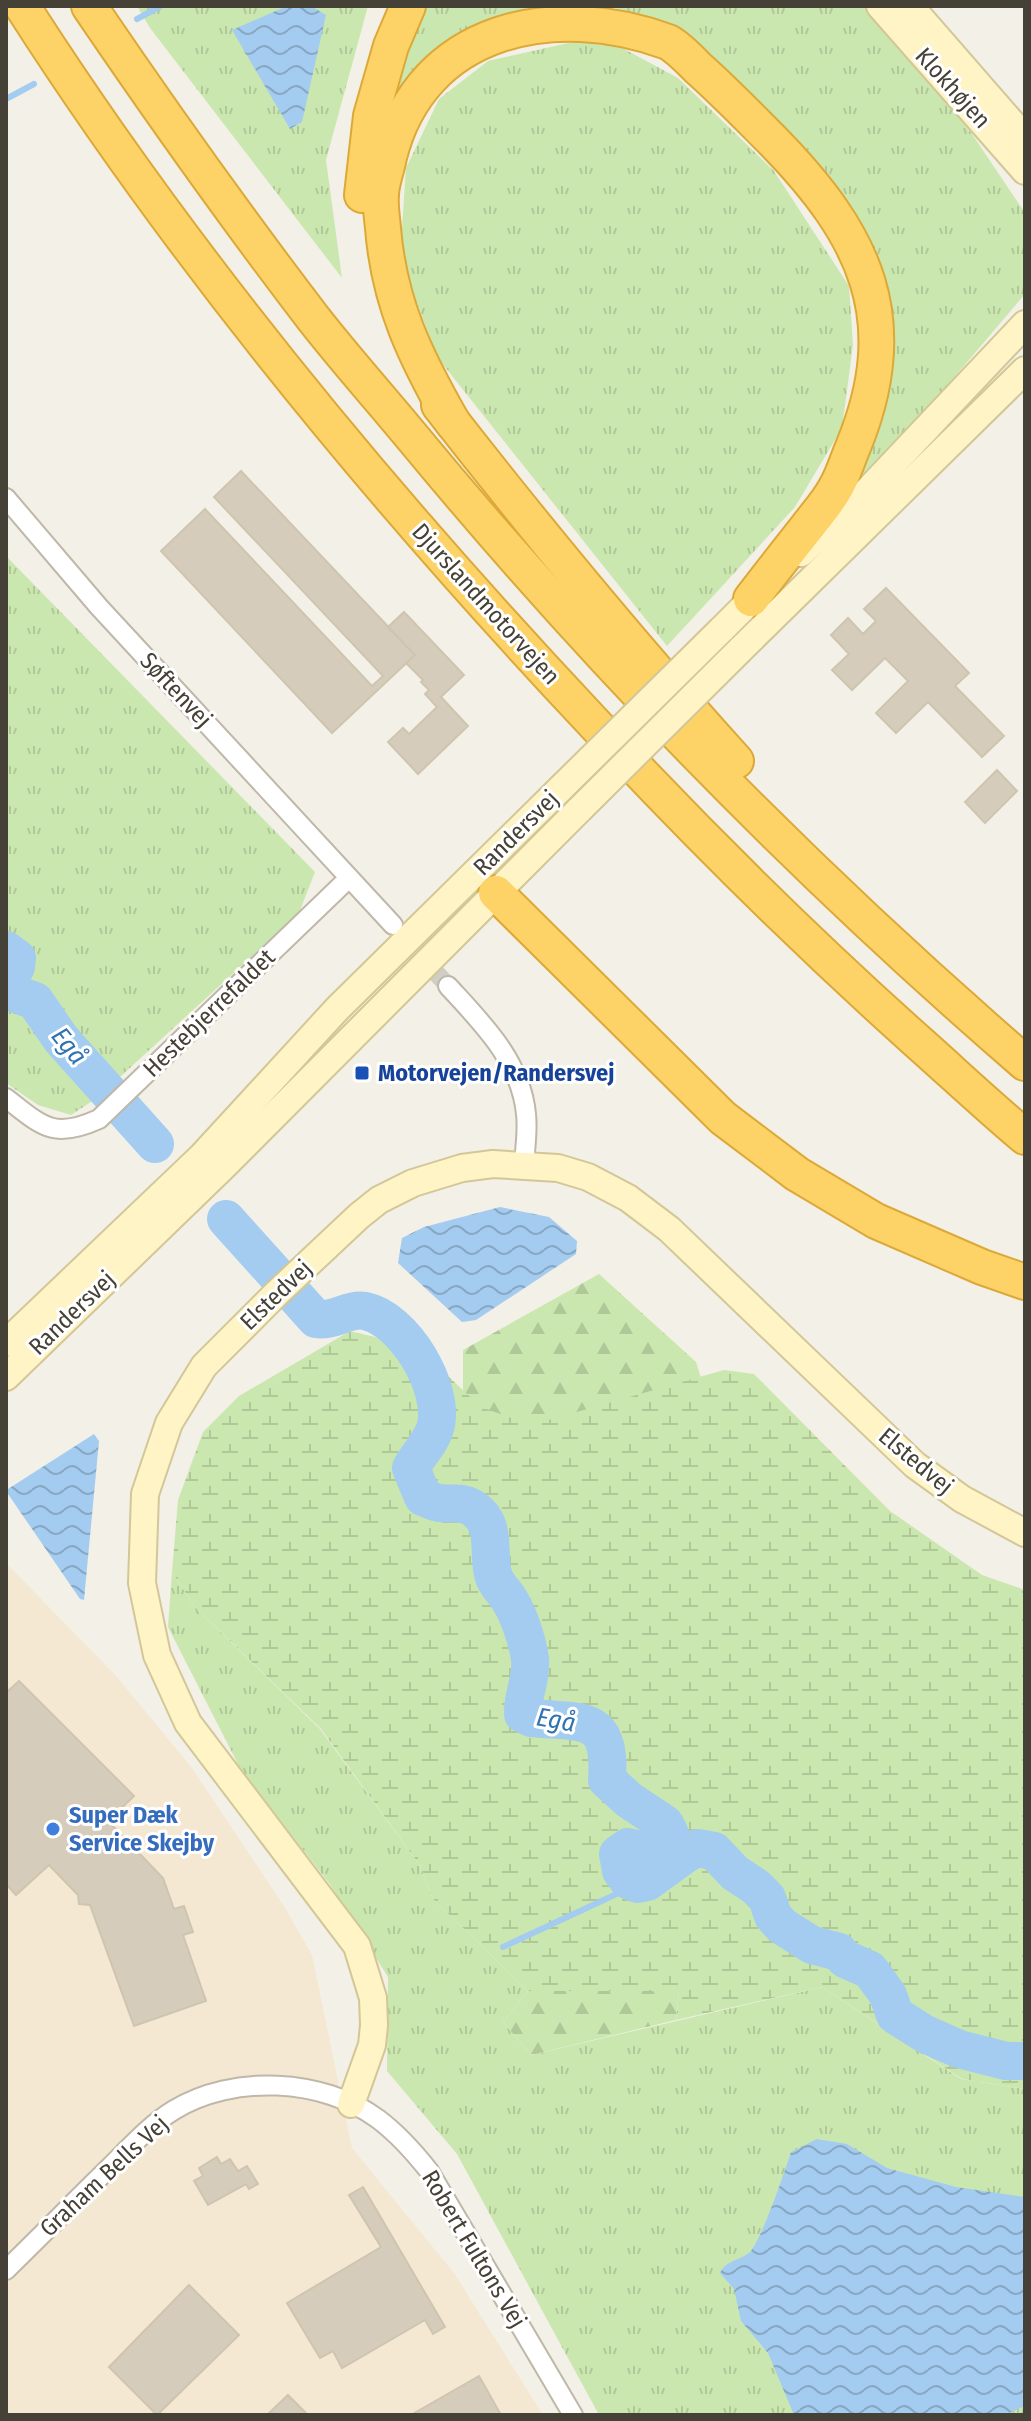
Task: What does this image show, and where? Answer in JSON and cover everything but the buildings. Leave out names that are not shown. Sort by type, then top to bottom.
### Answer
[{"type":"highway","name":"Djurslandmotorvejen","points":[[22,6],[145,185],[270,349],[391,497],[514,639],[629,762],[791,925],[1025,1137]]},
{"type":"highway","points":[[89,6],[189,152],[315,320],[494,534],[589,640],[756,813],[1025,1063]]},
{"type":"highway","points":[[408,6],[391,46],[371,116],[362,195],[369,265],[391,329],[419,379],[523,513],[659,677],[978,1022]]},
{"type":"highway","points":[[453,423],[425,375],[403,324],[386,258],[380,194],[394,138],[411,99],[435,68],[473,39],[517,20],[562,13],[618,19],[671,44],[722,89],[797,168],[839,221],[860,259],[872,293],[878,337],[875,377],[865,418],[835,490],[751,599]]},
{"type":"highway","points":[[486,883],[723,1118],[797,1174],[876,1221],[982,1267],[1025,1282]]},
{"type":"main road","name":"Klokhøjen","points":[[880,6],[1025,171]]},
{"type":"main road","name":"Klokhøjen","points":[[910,6],[1025,138]]},
{"type":"main road","name":"Randersvej","points":[[6,1377],[223,1167],[486,883],[561,788],[751,599],[855,504],[1025,324]]},
{"type":"main road","name":"Randersvej","points":[[6,1343],[202,1156],[337,1009],[486,883],[580,809],[1025,370]]},
{"type":"main road","name":"Elstedvej","points":[[351,2104],[372,2045],[374,2025],[373,1998],[357,1946],[188,1723],[157,1655],[142,1583],[145,1494],[169,1423],[204,1366],[359,1216],[379,1200],[404,1188],[462,1168],[493,1164],[524,1165],[558,1168],[588,1177],[628,1198],[669,1229],[915,1465],[962,1499],[1025,1533]]},
{"type":"street","name":"Søftenvej","points":[[6,498],[99,607],[349,878]]},
{"type":"street","points":[[349,878],[393,925]]},
{"type":"street","name":"Hestebjerrefaldet","points":[[6,1098],[40,1124],[65,1131],[99,1119],[349,878]]},
{"type":"street","points":[[448,986],[493,1036],[509,1060],[522,1091],[526,1115],[524,1165]]},
{"type":"street","name":"Graham Bells Vej","points":[[6,2270],[123,2154],[175,2110],[215,2093],[252,2086],[295,2088],[351,2104]]},
{"type":"street","name":"Robert Fultons Vej","points":[[351,2104],[376,2117],[406,2142],[429,2171],[573,2415]]},
{"type":"shaded area","points":[[6,1563],[117,1677],[192,1768],[284,1906],[312,1955],[352,2148],[454,2273],[543,2415],[6,2415]]},
{"type":"green space","points":[[137,6],[368,6],[326,160],[342,278],[150,28]]},
{"type":"green space","points":[[421,6],[539,6],[508,13],[474,28],[386,120]]},
{"type":"green space","points":[[608,6],[867,6],[972,134],[1025,213],[1025,294],[850,500],[844,495],[890,385],[888,321],[880,278],[698,49],[666,24]]},
{"type":"green space","points":[[600,36],[678,78],[774,171],[849,286],[853,345],[842,428],[795,507],[667,646],[437,357],[400,257],[406,168],[439,99],[488,61]]},
{"type":"green space","points":[[6,556],[315,872],[299,913],[97,1098],[71,1115],[38,1105],[6,1083]]},
{"type":"green space","points":[[599,1274],[696,1362],[706,1394],[510,1429],[463,1402],[463,1350]]},
{"type":"green space","points":[[350,1331],[417,1347],[481,1407],[531,1425],[724,1370],[754,1374],[890,1511],[982,1575],[1025,1590],[1025,2089],[962,2079],[822,1987],[676,2020],[679,1991],[528,1991],[433,1899],[419,1864],[321,1729],[195,1607],[172,1572],[178,1500],[203,1432],[239,1396]]},
{"type":"green space","points":[[172,1572],[195,1607],[320,1729],[419,1864],[433,1899],[528,1991],[503,2022],[531,2055],[822,1987],[961,2079],[1025,2089],[1025,2415],[599,2415],[457,2154],[387,2071],[388,1977],[329,1883],[242,1772],[168,1627]]},
{"type":"green space","points":[[528,1991],[679,1991],[676,2020],[531,2055],[503,2022]]},
{"type":"water","points":[[287,6],[311,6],[326,15],[302,122],[290,129],[232,30]]},
{"type":"water","points":[[500,1207],[549,1217],[577,1241],[576,1254],[476,1320],[462,1322],[398,1263],[402,1238],[424,1227]]},
{"type":"water","points":[[94,1434],[99,1441],[84,1600],[80,1599],[8,1494],[8,1489]]},
{"type":"water","points":[[817,2139],[847,2144],[887,2168],[956,2187],[1025,2197],[1025,2406],[1005,2415],[794,2415],[768,2353],[741,2321],[734,2289],[720,2273],[755,2245],[791,2152]]},
{"type":"waterway","points":[[137,19],[161,6]]},
{"type":"waterway","points":[[6,99],[34,84]]},
{"type":"waterway","name":"Egå","points":[[6,950],[17,958],[8,987],[13,993],[35,1001],[61,1039],[155,1144]]},
{"type":"waterway","name":"Egå","points":[[226,1219],[316,1319],[365,1311],[394,1327],[418,1356],[434,1392],[437,1409],[434,1431],[411,1468],[423,1497],[439,1503],[467,1505],[485,1521],[494,1577],[514,1609],[529,1651],[530,1674],[523,1714],[531,1718],[580,1722],[591,1726],[604,1743],[607,1780],[629,1800],[665,1824],[670,1834],[664,1849],[656,1854],[628,1847],[618,1854],[621,1871],[628,1880],[638,1884],[647,1882],[687,1853],[698,1848],[714,1851],[735,1873],[767,1898],[773,1916],[782,1926],[812,1945],[839,1952],[845,1959],[870,1970],[888,1995],[895,2015],[925,2034],[959,2049],[1006,2061],[1025,2061]]},
{"type":"waterway","points":[[503,1947],[638,1884]]},
{"type":"tunnel","points":[[399,932],[448,986]]},
{"type":"place","name":"Motorvejen/Randersvej","points":[[362,1073]]},
{"type":"place","name":"Super Dæk Service Skejby","points":[[53,1829]]}]
